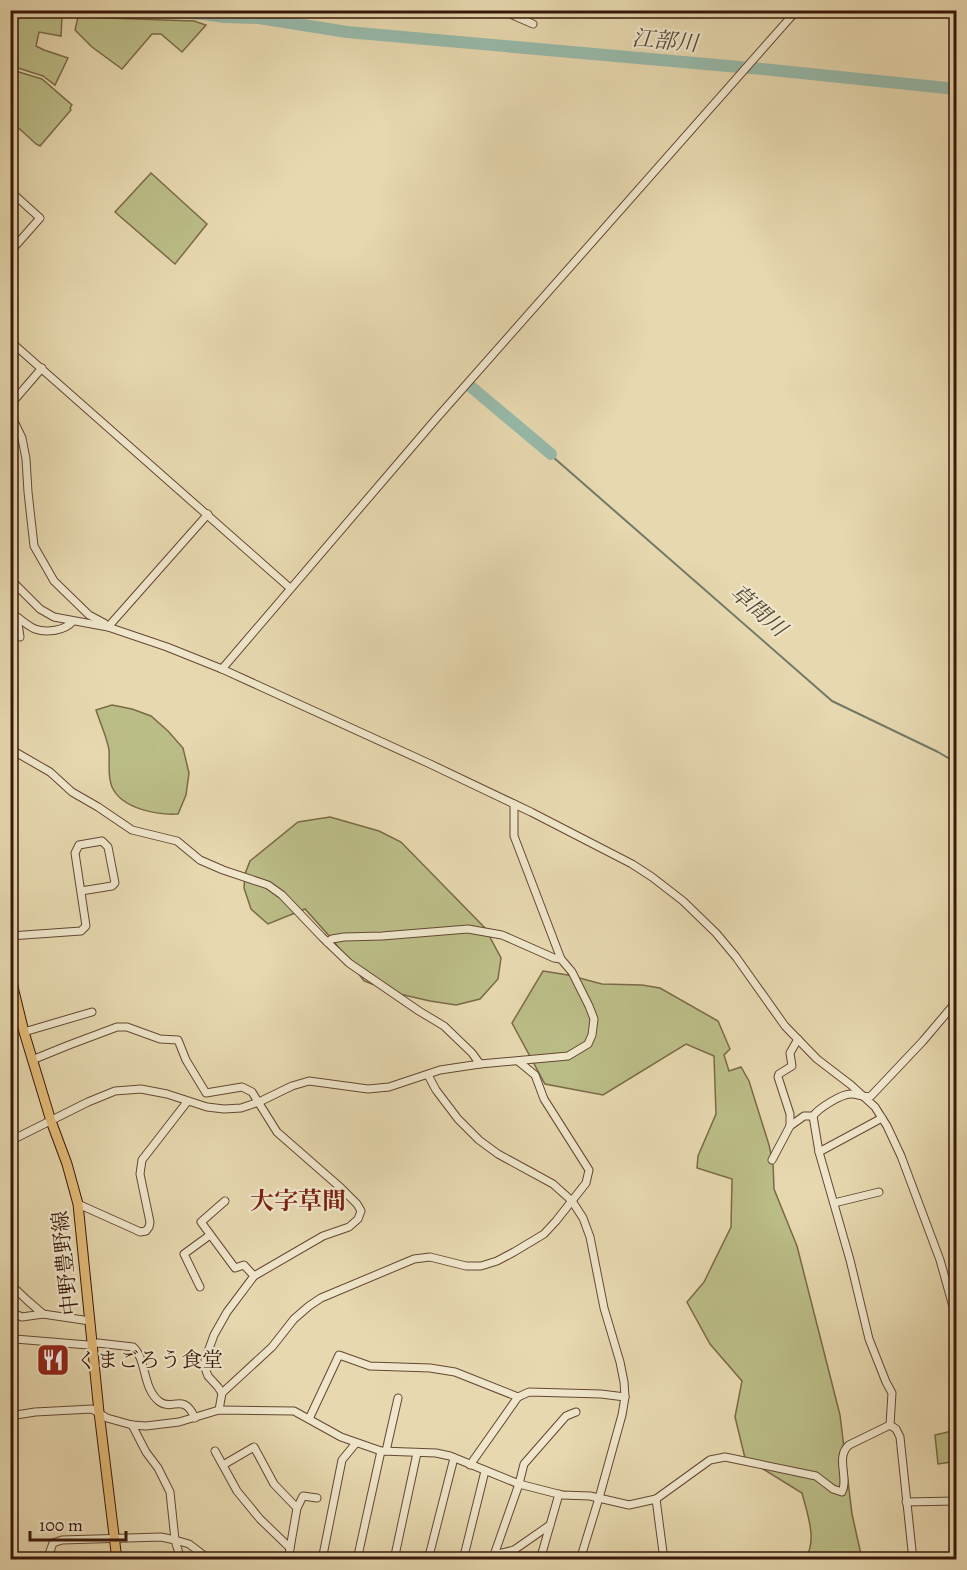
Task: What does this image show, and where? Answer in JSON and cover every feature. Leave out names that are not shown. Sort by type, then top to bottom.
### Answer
[{"type":"main road","name":"中野豊野線","points":[[10,970],[32,1060],[78,1204],[99,1413],[117,1560]]},
{"type":"street","points":[[501,10],[532,24]]},
{"type":"street","points":[[222,669],[435,420],[797,10]]},
{"type":"street","points":[[10,191],[40,218],[10,252]]},
{"type":"street","points":[[10,341],[290,588]]},
{"type":"street","points":[[10,405],[42,369]]},
{"type":"street","points":[[10,413],[22,438],[26,459],[34,546],[54,581],[89,615],[108,627]]},
{"type":"street","points":[[108,627],[208,514]]},
{"type":"street","points":[[10,579],[40,609],[54,617],[108,627],[222,669],[514,804],[632,864],[683,901],[716,933],[736,957],[785,1026],[817,1059],[875,1107],[901,1156],[940,1260],[957,1317]]},
{"type":"street","points":[[14,616],[32,628],[43,631],[60,629],[71,625],[73,621]]},
{"type":"street","points":[[14,616],[20,637]]},
{"type":"street","points":[[10,749],[50,772],[72,792],[132,830],[177,841],[200,860],[268,885],[282,895],[349,963],[444,1026],[480,1064]]},
{"type":"street","points":[[10,1142],[88,1102],[115,1091],[141,1089],[167,1094],[207,1107],[241,1108],[309,1081],[368,1089],[389,1087],[440,1070],[568,1056],[585,1047],[590,1040],[594,1019],[572,972],[561,959],[514,836],[514,804]]},
{"type":"street","points":[[10,936],[81,931],[86,926],[75,853],[79,845],[102,841],[108,847],[115,883],[112,886],[81,891]]},
{"type":"street","points":[[327,942],[332,939],[468,929],[502,935],[561,959]]},
{"type":"street","points":[[772,1160],[790,1126],[804,1116],[813,1116],[819,1109],[846,1095],[865,1098],[871,1096],[957,1002]]},
{"type":"street","points":[[24,1032],[92,1012]]},
{"type":"street","points":[[32,1060],[109,1030],[127,1027],[160,1039],[178,1040],[186,1060],[206,1093],[242,1087],[252,1092],[277,1132],[341,1188],[361,1211],[358,1219],[349,1227],[323,1236],[254,1276],[227,1312],[214,1335],[205,1360],[208,1376],[222,1393]]},
{"type":"street","points":[[790,1126],[790,1114],[778,1077],[792,1066],[790,1053],[798,1039]]},
{"type":"street","points":[[219,1410],[222,1393],[272,1347],[294,1318],[321,1298],[414,1259],[430,1257],[466,1266],[481,1266],[497,1261],[544,1234],[556,1221],[586,1183],[589,1170],[544,1099],[535,1075],[518,1061]]},
{"type":"street","points":[[428,1075],[436,1090],[458,1119],[478,1140],[498,1154],[553,1184],[572,1201],[583,1218],[590,1237],[604,1308],[620,1362],[625,1397],[622,1416],[580,1560]]},
{"type":"street","points":[[78,1204],[140,1232],[146,1231],[150,1222],[141,1174],[142,1160],[187,1102]]},
{"type":"street","points":[[813,1116],[819,1152],[850,1260],[869,1339],[892,1393],[890,1425]]},
{"type":"street","points":[[819,1152],[882,1118]]},
{"type":"street","points":[[834,1203],[879,1192]]},
{"type":"street","points":[[225,1201],[201,1222],[235,1268],[244,1265],[254,1276]]},
{"type":"street","points":[[200,1287],[184,1254],[210,1235]]},
{"type":"street","points":[[10,1284],[43,1314]]},
{"type":"street","points":[[10,1312],[22,1317],[43,1314],[90,1321]]},
{"type":"street","points":[[15,1339],[87,1345],[98,1343],[134,1348],[147,1382],[157,1399],[166,1404],[178,1403],[187,1406],[195,1418]]},
{"type":"street","points":[[309,1419],[339,1355],[370,1366],[430,1368],[455,1372],[518,1397]]},
{"type":"street","points":[[470,1465],[518,1397],[529,1392],[625,1397]]},
{"type":"street","points":[[357,1560],[398,1398]]},
{"type":"street","points":[[10,1416],[92,1409],[107,1418],[132,1425],[147,1426],[170,1424],[219,1410],[294,1411],[341,1437],[384,1451],[436,1453],[519,1484],[559,1494],[599,1498],[630,1505],[656,1499],[710,1460],[725,1457],[816,1476],[833,1489],[842,1492],[844,1480],[842,1458],[845,1448],[890,1425]]},
{"type":"street","points":[[494,1555],[524,1464],[566,1416],[576,1412]]},
{"type":"street","points":[[132,1425],[170,1492],[181,1560]]},
{"type":"street","points":[[890,1425],[896,1429],[900,1437],[913,1560]]},
{"type":"street","points":[[322,1560],[342,1460],[356,1443]]},
{"type":"street","points":[[223,1465],[254,1447],[274,1484],[297,1508]]},
{"type":"street","points":[[215,1451],[242,1498],[260,1520],[290,1548]]},
{"type":"street","points":[[394,1560],[417,1453]]},
{"type":"street","points":[[428,1560],[454,1458]]},
{"type":"street","points":[[463,1560],[485,1471]]},
{"type":"street","points":[[540,1560],[559,1494]]},
{"type":"street","points":[[288,1560],[297,1508],[303,1496],[317,1498]]},
{"type":"street","points":[[656,1499],[664,1560]]},
{"type":"street","points":[[906,1502],[957,1501]]},
{"type":"street","points":[[483,1560],[494,1555],[504,1556],[550,1525]]},
{"type":"street","points":[[46,1560],[53,1543],[62,1540],[147,1536],[189,1544],[210,1560]]},
{"type":"green space","points":[[11,13],[62,16],[61,36],[39,32],[36,46],[68,58],[55,85],[43,76],[18,68],[11,63]]},
{"type":"green space","points":[[78,17],[194,21],[206,25],[182,52],[161,34],[152,34],[122,69],[92,47],[75,30]]},
{"type":"green space","points":[[10,66],[19,72],[42,79],[72,105],[71,110],[40,146],[11,121]]},
{"type":"green space","points":[[151,173],[207,224],[175,264],[115,212]]},
{"type":"green space","points":[[112,705],[151,716],[183,748],[189,773],[186,795],[178,814],[141,809],[124,801],[112,787],[108,745],[96,710]]},
{"type":"green space","points":[[330,817],[379,831],[401,842],[485,928],[501,958],[498,979],[480,999],[456,1005],[430,1001],[395,993],[364,981],[332,939],[305,909],[268,924],[251,909],[244,888],[245,874],[250,861],[298,822]]},
{"type":"green space","points":[[543,971],[602,984],[660,988],[718,1021],[730,1049],[724,1055],[729,1071],[741,1067],[749,1081],[769,1145],[773,1163],[774,1189],[797,1246],[840,1415],[852,1514],[862,1559],[805,1559],[811,1544],[811,1535],[802,1493],[745,1458],[735,1417],[742,1381],[710,1344],[687,1302],[704,1282],[731,1227],[732,1179],[697,1168],[698,1156],[716,1114],[714,1056],[686,1044],[603,1095],[545,1084],[512,1023]]},
{"type":"green space","points":[[952,1431],[951,1462],[938,1464],[935,1435]]},
{"type":"waterway","name":"江部川","points":[[120,10],[259,18],[347,32],[762,69],[956,89]]},
{"type":"waterway","name":"草間川","points":[[470,386],[551,454]]},
{"type":"waterway","name":"草間川","points":[[553,457],[832,701],[938,752],[955,762],[956,766]]},
{"type":"place","name":"くまごろう食堂","points":[[53,1360]]},
{"type":"district","name":"大字草間","points":[[298,1201]]}]
